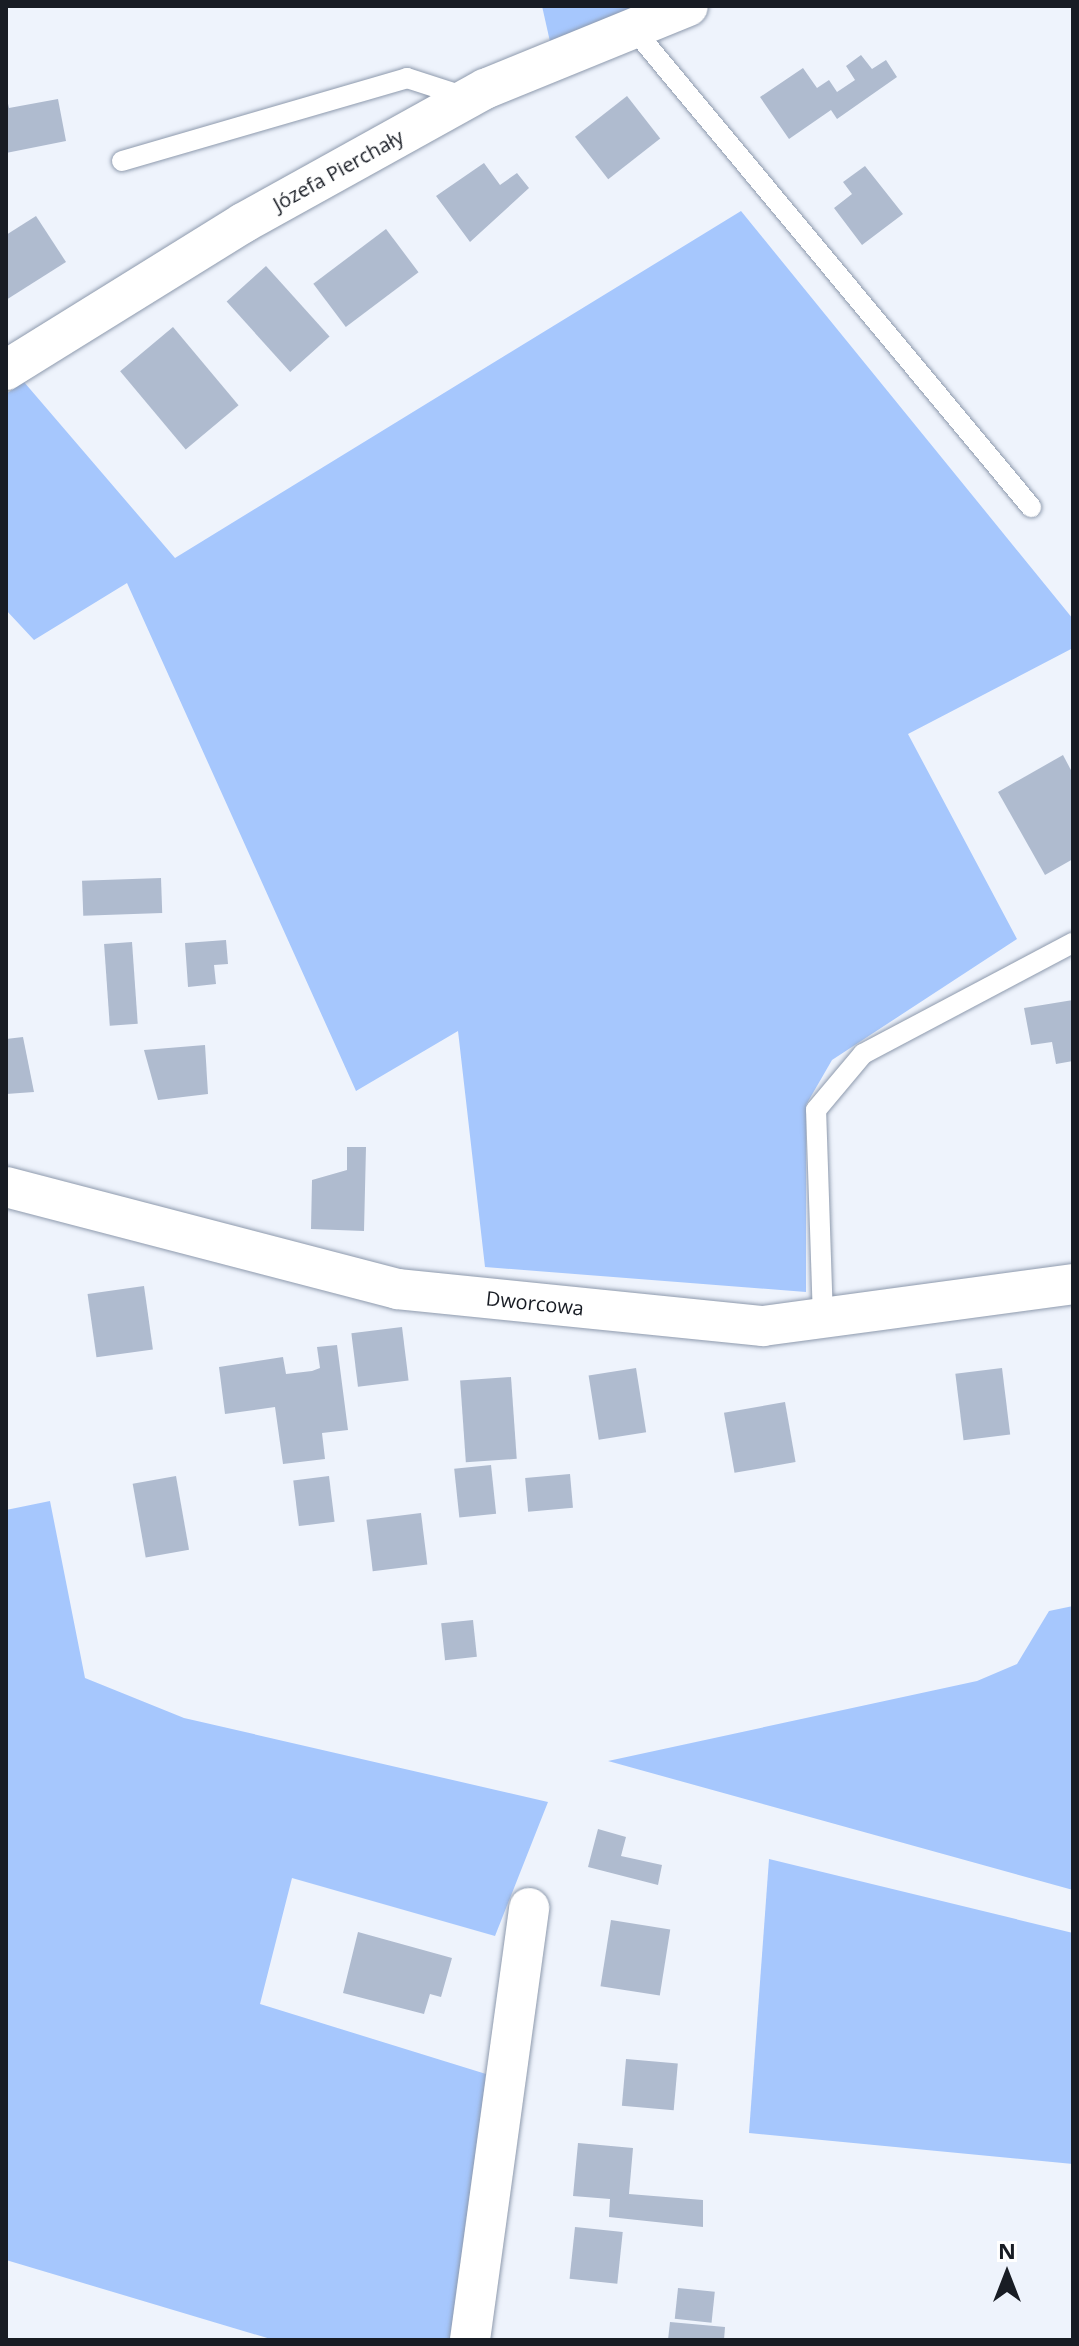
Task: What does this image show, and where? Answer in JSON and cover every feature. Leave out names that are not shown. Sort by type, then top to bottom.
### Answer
[{"type":"street","name":"Józefa Pierchały","points":[[6,370],[243,223],[469,98],[636,32],[688,6]]},
{"type":"street","name":"Dworcowa","points":[[6,1187],[397,1289],[763,1326],[1073,1284]]},
{"type":"street","points":[[470,2340],[529,1908]]},
{"type":"lane","points":[[636,32],[1031,507]]},
{"type":"lane","points":[[122,161],[407,78],[469,98]]},
{"type":"lane","points":[[823,1319],[816,1110],[863,1054],[1073,943]]},
{"type":"shaded area","points":[[542,6],[643,6],[551,46]]},
{"type":"shaded area","points":[[741,211],[1073,619],[1073,648],[908,734],[1017,939],[832,1060],[806,1105],[806,1292],[485,1267],[458,1031],[356,1091],[127,583],[34,640],[6,610],[6,394],[24,382],[175,558]]},
{"type":"shaded area","points":[[50,1501],[85,1678],[184,1718],[548,1802],[495,1936],[292,1878],[260,2004],[486,2074],[455,2340],[274,2340],[6,2260],[6,1510]]},
{"type":"shaded area","points":[[1073,1606],[1073,1890],[608,1761],[977,1681],[1017,1664],[1049,1611]]},
{"type":"shaded area","points":[[769,1859],[1073,1933],[1073,2164],[749,2133]]},
{"type":"building","points":[[861,55],[872,69],[886,60],[897,77],[837,119],[831,110],[789,139],[760,97],[803,68],[817,88],[829,80],[837,92],[855,80],[846,66]]},
{"type":"building","points":[[627,96],[660,139],[608,179],[575,137]]},
{"type":"building","points":[[7,99],[9,108],[58,99],[66,141],[6,153]]},
{"type":"building","points":[[484,163],[500,185],[517,173],[529,188],[470,242],[436,196]]},
{"type":"building","points":[[865,166],[903,214],[862,245],[834,208],[852,194],[843,182]]},
{"type":"building","points":[[36,216],[66,262],[6,300],[6,235]]},
{"type":"building","points":[[386,229],[418,272],[346,327],[313,284]]},
{"type":"building","points":[[266,266],[330,337],[290,372],[227,301]]},
{"type":"building","points":[[173,327],[239,405],[186,449],[120,371]]},
{"type":"building","points":[[1063,755],[1073,774],[1073,859],[1045,875],[998,792]]},
{"type":"building","points":[[161,878],[162,913],[83,916],[82,881]]},
{"type":"building","points":[[226,940],[228,964],[214,965],[216,984],[188,987],[185,943]]},
{"type":"building","points":[[132,942],[138,1024],[110,1026],[104,944]]},
{"type":"building","points":[[1073,1000],[1073,1061],[1056,1064],[1052,1042],[1031,1045],[1024,1008]]},
{"type":"building","points":[[23,1037],[34,1092],[6,1094],[6,1039]]},
{"type":"building","points":[[205,1045],[208,1094],[158,1100],[144,1050]]},
{"type":"building","points":[[347,1147],[366,1147],[364,1231],[311,1229],[312,1180],[347,1170]]},
{"type":"building","points":[[144,1286],[153,1349],[96,1357],[88,1294]]},
{"type":"building","points":[[402,1327],[409,1381],[358,1387],[351,1333]]},
{"type":"building","points":[[337,1345],[348,1430],[322,1433],[325,1459],[283,1464],[275,1407],[225,1414],[219,1367],[283,1357],[286,1374],[312,1371],[320,1368],[317,1347]]},
{"type":"building","points":[[636,1368],[646,1432],[599,1440],[589,1376]]},
{"type":"building","points":[[1002,1368],[1010,1435],[964,1440],[955,1374]]},
{"type":"building","points":[[511,1377],[517,1459],[466,1462],[460,1381]]},
{"type":"building","points":[[785,1402],[796,1462],[735,1473],[724,1413]]},
{"type":"building","points":[[491,1465],[496,1514],[459,1518],[454,1469]]},
{"type":"building","points":[[570,1474],[573,1508],[528,1512],[525,1478]]},
{"type":"building","points":[[176,1476],[189,1550],[146,1558],[133,1484]]},
{"type":"building","points":[[329,1476],[335,1522],[299,1526],[293,1480]]},
{"type":"building","points":[[421,1513],[427,1565],[373,1571],[366,1520]]},
{"type":"building","points":[[473,1620],[477,1657],[445,1660],[441,1623]]},
{"type":"building","points":[[598,1829],[626,1837],[621,1856],[662,1865],[658,1885],[588,1867]]},
{"type":"building","points":[[611,1920],[670,1929],[660,1996],[601,1986]]},
{"type":"building","points":[[358,1932],[452,1958],[441,1997],[430,1994],[424,2014],[343,1993]]},
{"type":"building","points":[[626,2059],[678,2064],[674,2110],[622,2106]]},
{"type":"building","points":[[578,2143],[633,2148],[629,2194],[703,2200],[703,2227],[609,2217],[610,2199],[573,2196]]},
{"type":"building","points":[[575,2227],[623,2232],[617,2284],[570,2279]]},
{"type":"building","points":[[678,2288],[715,2292],[712,2323],[675,2319]]},
{"type":"building","points":[[670,2322],[725,2327],[724,2340],[668,2340]]}]
